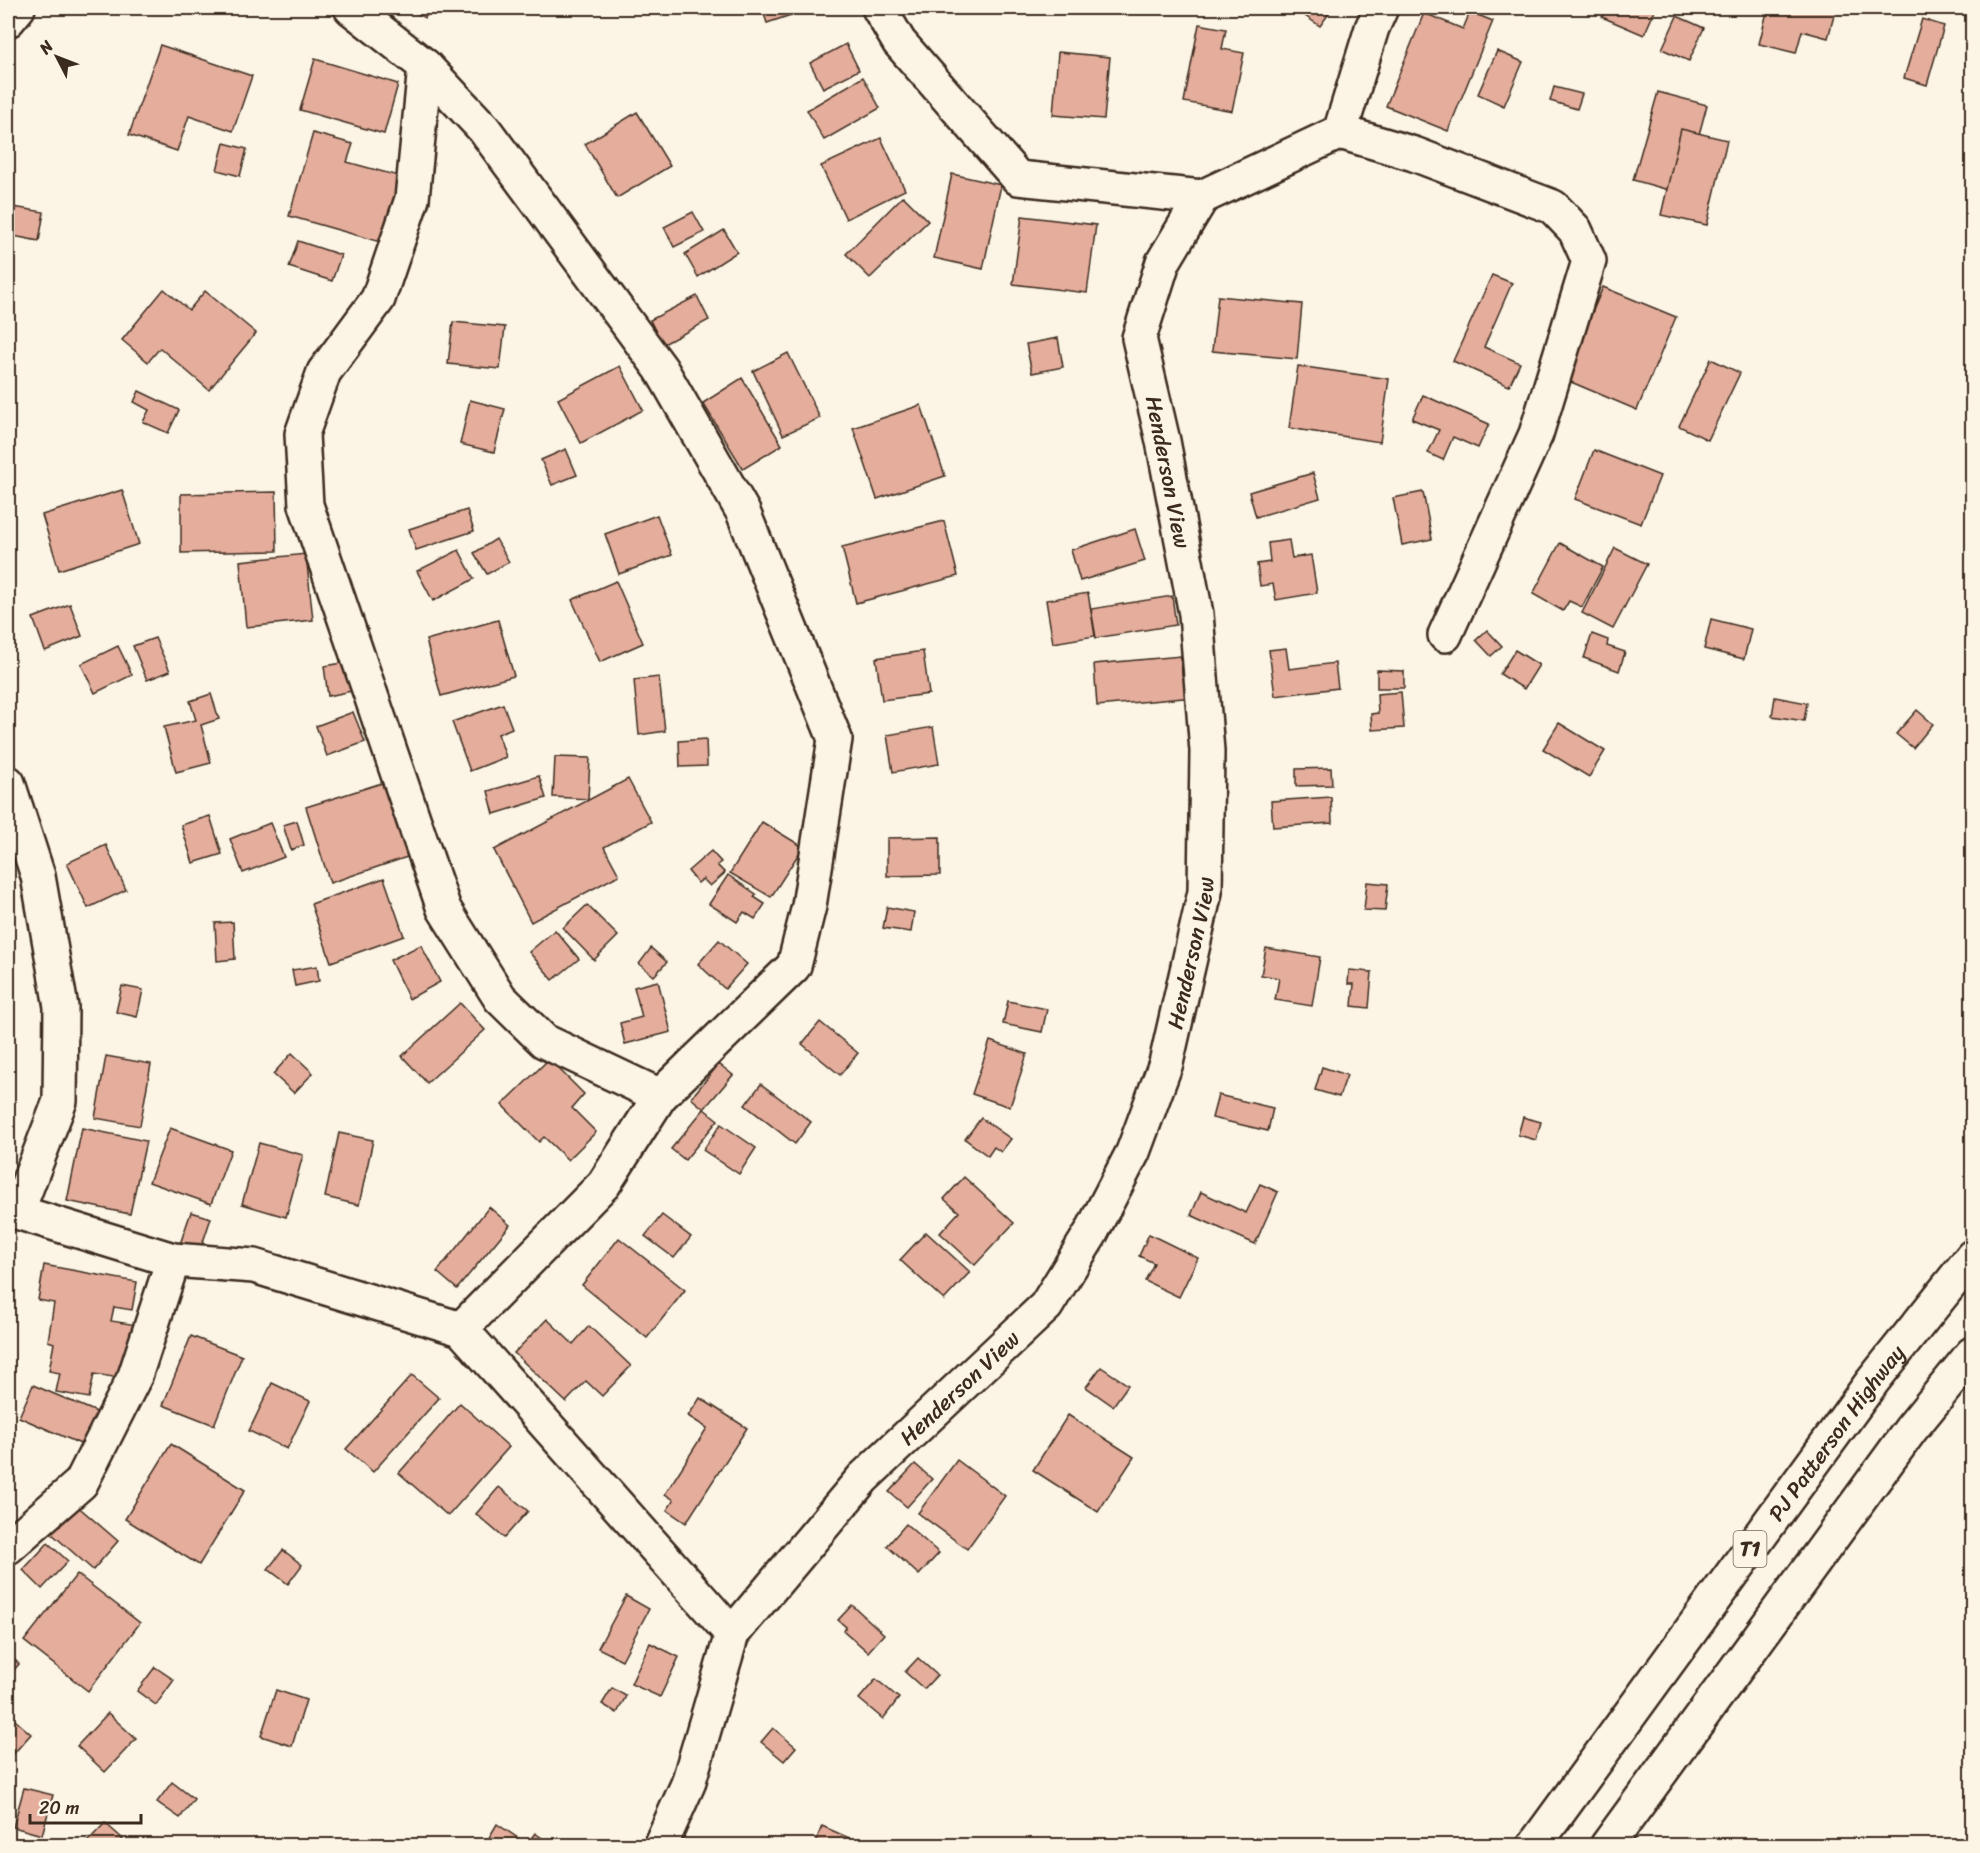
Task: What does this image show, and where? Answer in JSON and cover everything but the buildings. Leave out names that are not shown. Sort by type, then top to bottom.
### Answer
[{"type":"main road","points":[[8,20],[18,8]]},
{"type":"main road","points":[[351,8],[425,66],[484,129],[661,369],[743,513],[835,739],[809,906],[794,966],[660,1096],[604,1184],[461,1329]]},
{"type":"main road","points":[[879,8],[900,42],[1018,178],[1202,197],[1340,132],[1414,154],[1553,207],[1575,230],[1589,261],[1536,434],[1445,635]]},
{"type":"main road","points":[[1340,132],[1372,28],[1381,8]]},
{"type":"main road","points":[[425,66],[412,199],[378,298],[324,372],[302,434],[306,505],[444,909],[500,998],[544,1041],[660,1096]]},
{"type":"main road","name":"Henderson View","points":[[660,1845],[688,1784],[732,1634],[863,1478],[1046,1306],[1091,1233],[1133,1152],[1166,1063],[1204,892],[1207,751],[1196,614],[1163,441],[1139,338],[1163,262],[1202,197]]},
{"type":"main road","points":[[8,783],[38,876],[61,1006],[60,1101],[12,1211],[173,1260],[255,1266],[461,1329],[732,1634]]},
{"type":"main road","name":"PJ Patterson Highway","points":[[1534,1845],[1872,1382],[1972,1257]]},
{"type":"main road","points":[[8,1546],[81,1483],[135,1376],[173,1260]]},
{"type":"main road","points":[[1607,1845],[1911,1429],[1972,1354]]}]
